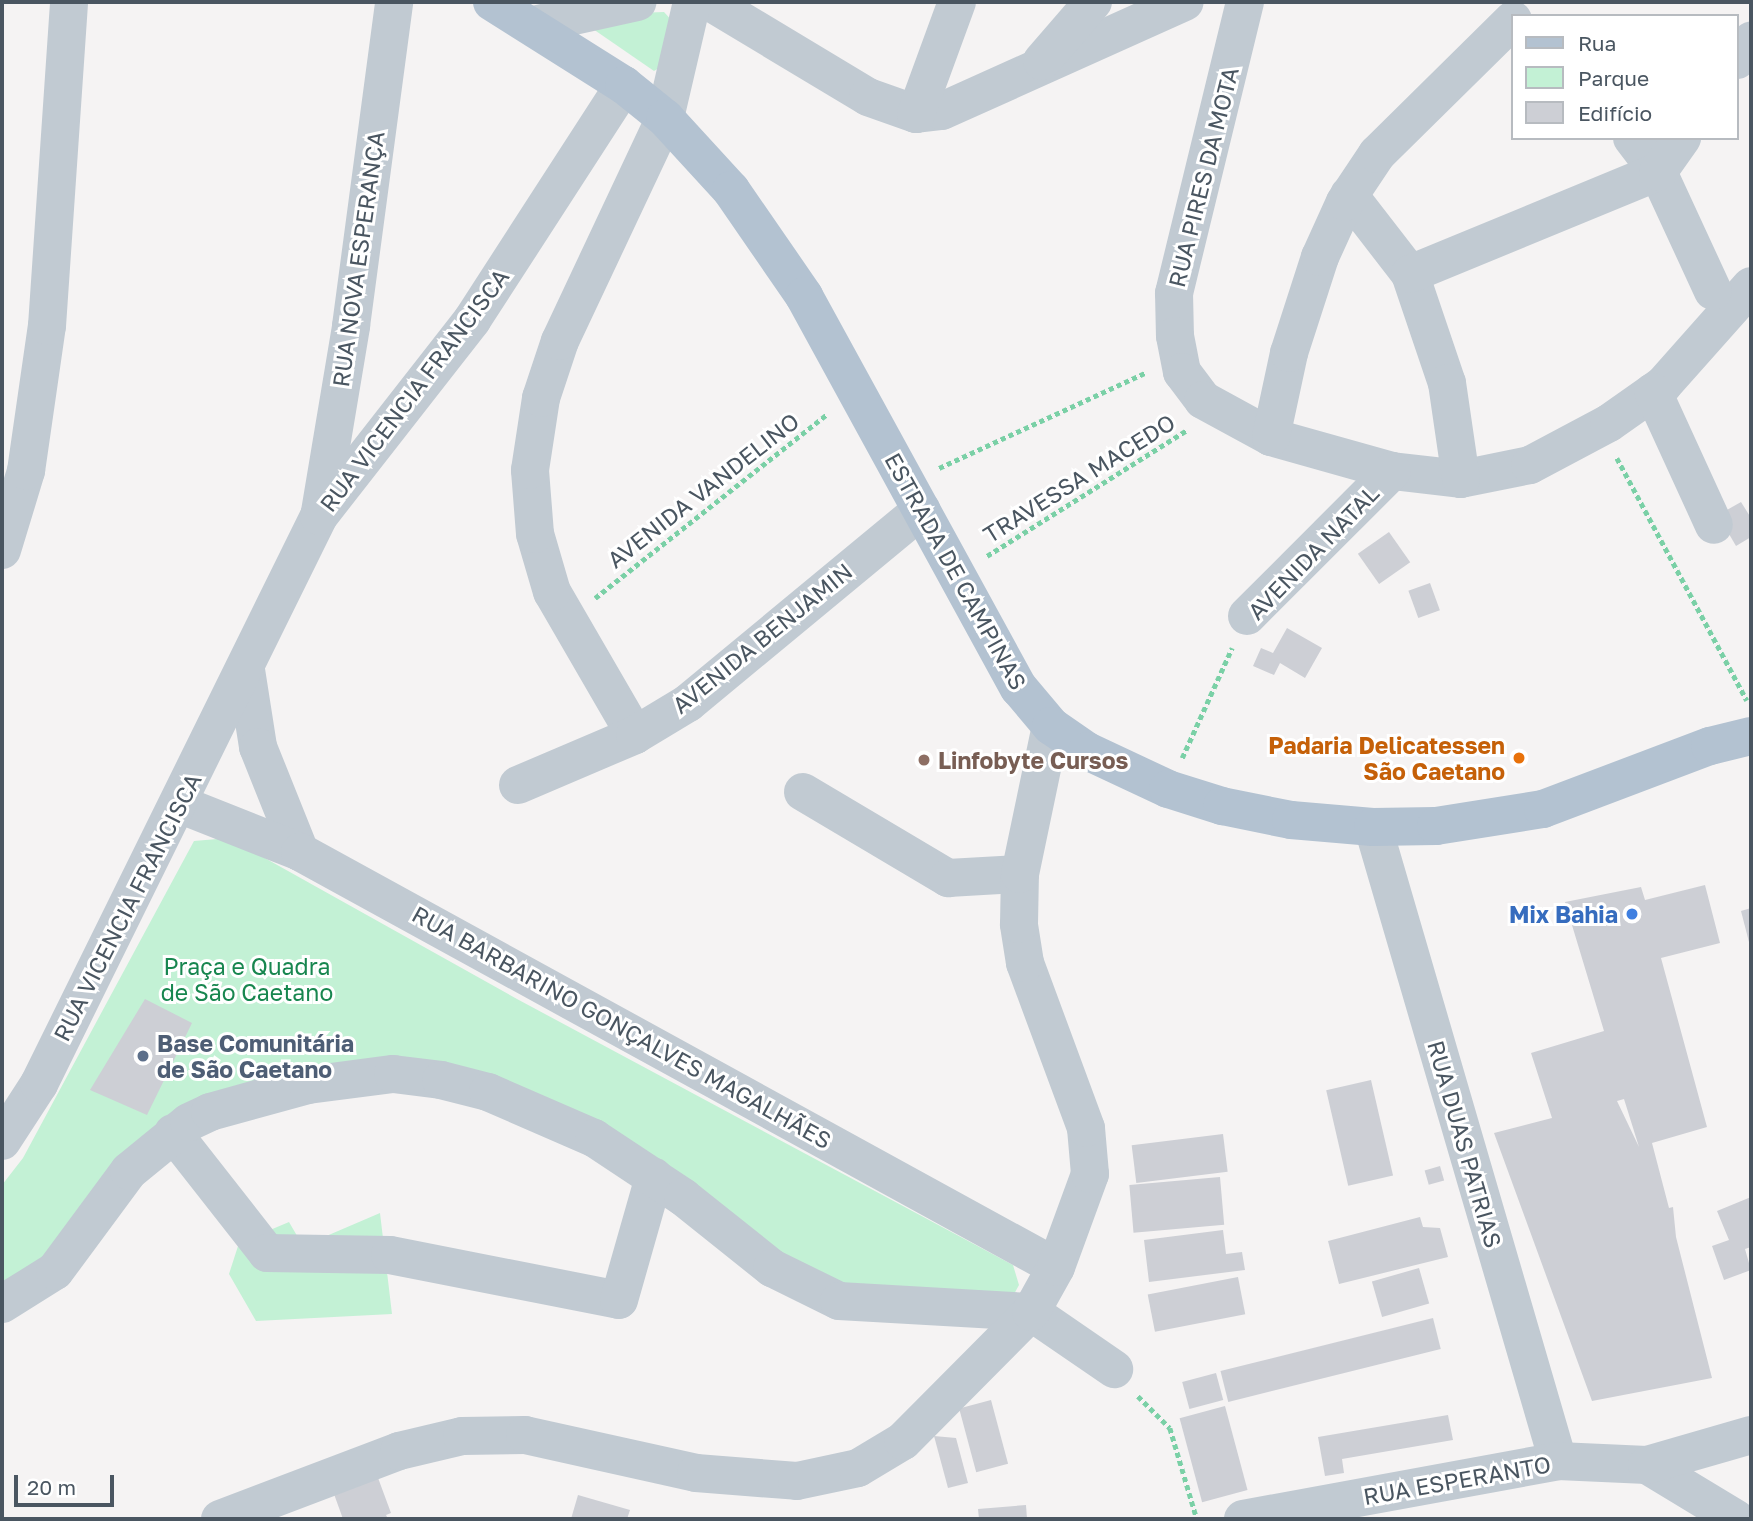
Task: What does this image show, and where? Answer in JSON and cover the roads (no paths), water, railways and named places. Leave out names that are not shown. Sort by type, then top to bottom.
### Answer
[{"type":"main road","name":"ESTRADA DE CAMPINAS","points":[[492,2],[533,25],[624,85],[665,118],[731,190],[804,296],[1019,688],[1051,726],[1087,751],[1168,789],[1222,806],[1291,820],[1373,827],[1489,821],[1542,809],[1710,746],[1751,736]]},
{"type":"main road","points":[[1710,746],[1751,707]]},
{"type":"street","points":[[2,550],[26,471],[47,326],[69,2]]},
{"type":"street","name":"RUA NOVA ESPERANÇA","points":[[319,516],[351,326],[394,2]]},
{"type":"street","points":[[533,25],[638,2]]},
{"type":"street","points":[[635,735],[552,592],[535,534],[530,470],[541,398],[560,341],[665,118],[692,2]]},
{"type":"street","points":[[710,2],[867,97],[916,114],[942,111],[1028,75],[1185,2]]},
{"type":"street","points":[[916,114],[957,2]]},
{"type":"street","points":[[1028,75],[1093,2]]},
{"type":"street","name":"RUA PIRES DA MOTA","points":[[1245,2],[1174,293],[1182,372],[1203,400],[1271,437],[1392,471],[1461,479],[1530,465],[1601,427],[1653,392],[1740,296]]},
{"type":"street","points":[[1271,437],[1289,353],[1320,257],[1349,195],[1377,154],[1512,22]]},
{"type":"street","points":[[1739,58],[1751,41]]},
{"type":"street","name":"RUA VICENCIA FRANCISCA","points":[[2,1141],[39,1084],[246,670],[319,516],[472,320],[624,85]]},
{"type":"street","points":[[1634,140],[1658,172],[1740,296]]},
{"type":"street","points":[[1410,274],[1658,172],[1681,140]]},
{"type":"street","points":[[1349,195],[1410,274],[1447,383],[1461,479]]},
{"type":"street","points":[[1653,392],[1714,525]]},
{"type":"street","name":"AVENIDA NATAL","points":[[1247,615],[1392,471]]},
{"type":"street","name":"AVENIDA BENJAMIN","points":[[518,785],[635,735],[688,703],[913,497]]},
{"type":"street","points":[[246,670],[258,747],[300,852]]},
{"type":"street","points":[[220,1519],[400,1451],[462,1436],[525,1435],[696,1473],[797,1481],[858,1468],[903,1441],[1031,1312],[1056,1267],[1090,1174],[1086,1128],[1026,962],[1019,923],[1020,874],[1051,726]]},
{"type":"street","points":[[803,792],[948,878],[1020,874]]},
{"type":"street","name":"RUA BARBARINO GONÇALVES MAGALHÃES","points":[[179,804],[300,852],[1056,1267]]},
{"type":"street","name":"RUA DUAS PATRIAS","points":[[1373,827],[1558,1461]]},
{"type":"street","points":[[3,1303],[55,1271],[129,1171],[173,1133],[210,1112],[308,1085],[393,1074],[441,1080],[539,1111],[594,1138],[654,1177],[772,1268],[839,1301],[1031,1312],[1114,1369]]},
{"type":"street","points":[[173,1133],[267,1253],[390,1255],[619,1300],[654,1177]]},
{"type":"street","name":"RUA ESPERANTO","points":[[1243,1519],[1558,1461],[1647,1465],[1751,1435]]},
{"type":"street","points":[[1647,1465],[1736,1519]]},
{"type":"place","name":"Padaria Delicatessen São Caetano","points":[[1519,758]]},
{"type":"place","name":"Linfobyte Cursos","points":[[924,760]]},
{"type":"place","name":"Mix Bahia","points":[[1632,914]]},
{"type":"place","name":"Base Comunitária de São Caetano","points":[[143,1056]]},
{"type":"park label","name":"Praça e Quadra de São Caetano","points":[[247,979]]}]
